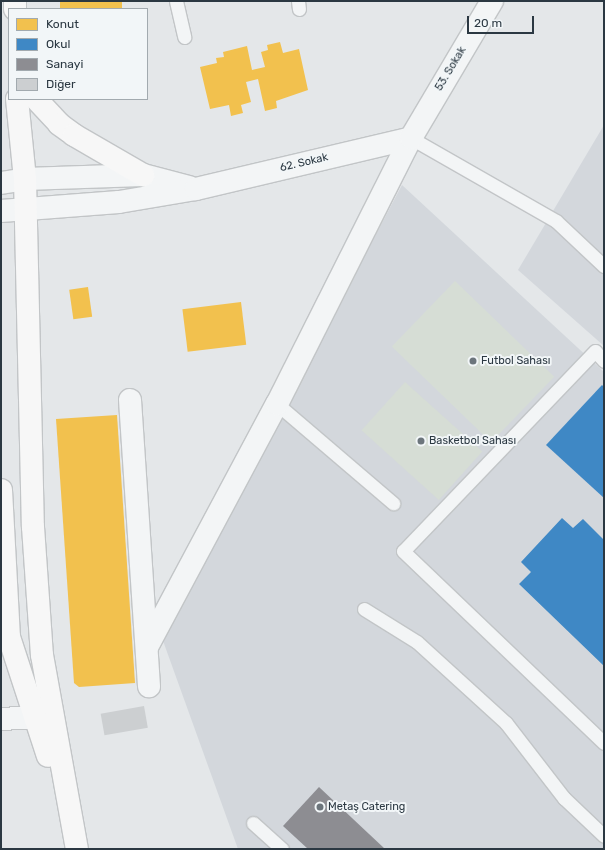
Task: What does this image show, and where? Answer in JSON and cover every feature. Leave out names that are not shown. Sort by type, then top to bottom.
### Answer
[{"type":"street","name":"53. Sokak","points":[[147,647],[277,404],[411,138],[492,1]]},
{"type":"street","points":[[17,100],[24,179],[33,527],[42,656],[76,844]]},
{"type":"street","points":[[37,100],[59,124],[74,135],[143,175]]},
{"type":"street","name":"62. Sokak","points":[[1,211],[119,202],[196,189],[411,138]]},
{"type":"street","name":"62. Sokak","points":[[1,182],[24,179],[143,175],[196,189]]},
{"type":"street","points":[[130,400],[149,686]]},
{"type":"street","points":[[1,490],[9,637],[76,844]]},
{"type":"street","points":[[1,719],[36,717]]},
{"type":"lane","points":[[176,1],[184,37]]},
{"type":"lane","points":[[411,138],[556,221],[604,266]]},
{"type":"lane","points":[[604,361],[595,351],[403,551],[604,743]]},
{"type":"lane","points":[[277,404],[393,503]]},
{"type":"lane","points":[[364,609],[417,642],[506,723],[564,798],[604,836]]},
{"type":"lane","points":[[254,823],[282,849]]},
{"type":"shaded area","points":[[604,125],[604,346],[518,270]]},
{"type":"shaded area","points":[[402,185],[604,372],[604,849],[238,849],[162,638]]},
{"type":"shaded area","name":"Futbol Sahası","points":[[455,281],[554,377],[491,442],[392,346]]},
{"type":"shaded area","name":"Basketbol Sahası","points":[[405,382],[482,452],[439,500],[362,430]]},
{"type":"building: Konut","points":[[60,1],[122,1],[122,8],[60,8]]},
{"type":"building: Konut","points":[[280,42],[283,53],[299,49],[308,90],[276,101],[277,108],[265,111],[258,79],[246,82],[251,102],[241,105],[243,113],[231,116],[229,105],[210,109],[200,67],[217,63],[216,58],[224,57],[223,52],[247,46],[252,70],[265,67],[261,52],[268,50],[267,45]]},
{"type":"building: Konut","points":[[88,287],[92,317],[73,319],[69,290]]},
{"type":"building: Konut","points":[[241,302],[246,345],[188,352],[182,309]]},
{"type":"building: Konut","points":[[117,415],[135,683],[79,687],[74,683],[56,419]]},
{"type":"building: Okul","points":[[602,385],[604,387],[604,498],[546,445]]},
{"type":"building: Okul","points":[[562,518],[573,528],[583,519],[604,540],[604,666],[519,584],[531,572],[521,562]]},
{"type":"building: Sanayi","name":"Metaş Catering","points":[[319,787],[385,849],[308,849],[283,826]]},
{"type":"building: Diğer","points":[[144,706],[148,728],[104,735],[101,714]]},
{"type":"place","name":"Futbol Sahası","points":[[473,361]]},
{"type":"place","name":"Basketbol Sahası","points":[[421,441]]},
{"type":"place","name":"Metaş Catering","points":[[320,807]]}]
